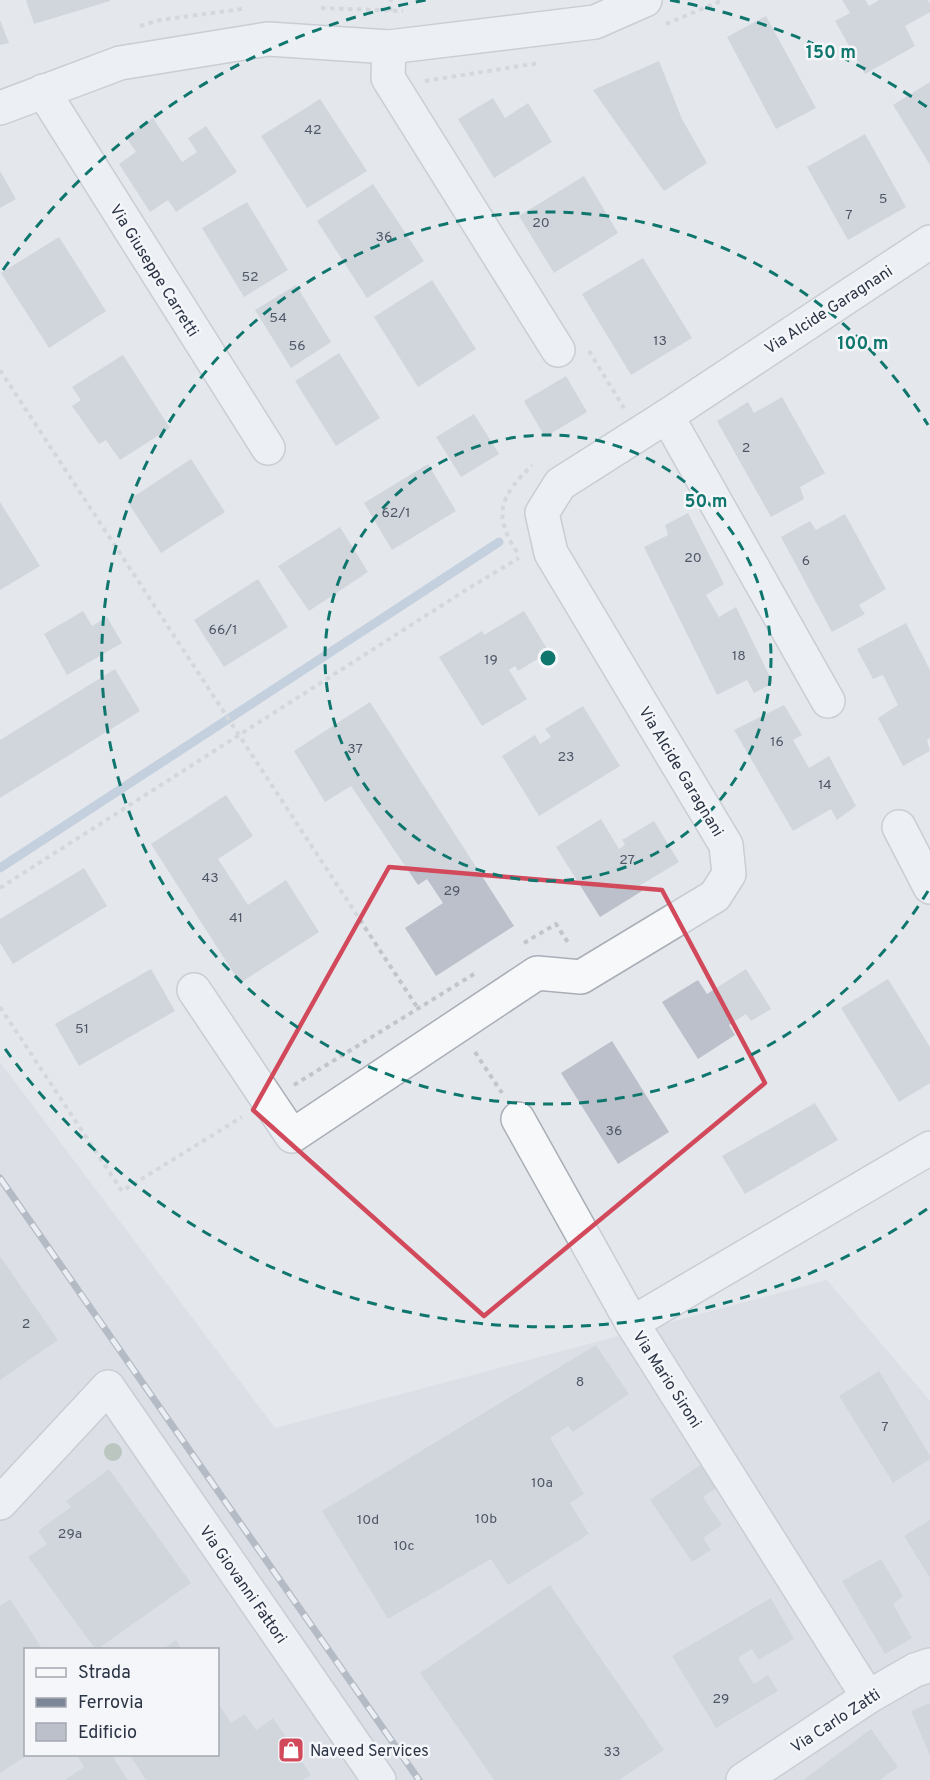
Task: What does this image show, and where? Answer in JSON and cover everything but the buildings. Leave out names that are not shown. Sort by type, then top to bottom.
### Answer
[{"type":"street","points":[[0,108],[120,63],[268,39],[389,47],[595,22],[645,0]]},
{"type":"street","points":[[389,47],[388,78],[558,350]]},
{"type":"street","name":"Via Giuseppe Carretti","points":[[43,91],[268,448]]},
{"type":"street","name":"Via Alcide Garagnani","points":[[269,1101],[292,1136],[537,973],[581,977],[715,896],[729,874],[726,845],[551,553],[542,513],[560,484],[930,242]]},
{"type":"street","points":[[667,416],[828,701]]},
{"type":"street","points":[[899,827],[930,886]]},
{"type":"street","points":[[194,990],[269,1101]]},
{"type":"street","points":[[518,1119],[632,1323]]},
{"type":"street","name":"Via Mario Sironi","points":[[868,1696],[632,1323],[930,1148]]},
{"type":"street","name":"Via Giovanni Fattori","points":[[0,1503],[108,1387],[380,1780]]},
{"type":"street","name":"Via Carlo Zatti","points":[[743,1780],[868,1696],[915,1670],[930,1665]]},
{"type":"path","points":[[0,370],[417,1009],[459,1026],[518,1119]]},
{"type":"path","points":[[612,412],[622,406]]},
{"type":"path","points":[[0,888],[521,557],[507,537],[501,511],[512,485],[534,463]]},
{"type":"path","points":[[516,948],[556,924],[572,947]]},
{"type":"path","points":[[0,1007],[122,1191],[477,972]]},
{"type":"highlighted area","points":[[389,867],[662,890],[765,1083],[484,1316],[253,1110]]},
{"type":"shaded area","points":[[0,1062],[275,1428],[827,1280],[930,1401],[930,1780],[0,1780]]},
{"type":"waterway","points":[[0,868],[499,542]]},
{"type":"railway","points":[[0,1178],[419,1780]]},
{"type":"place","name":"Naveed Services","points":[[291,1750]]}]
